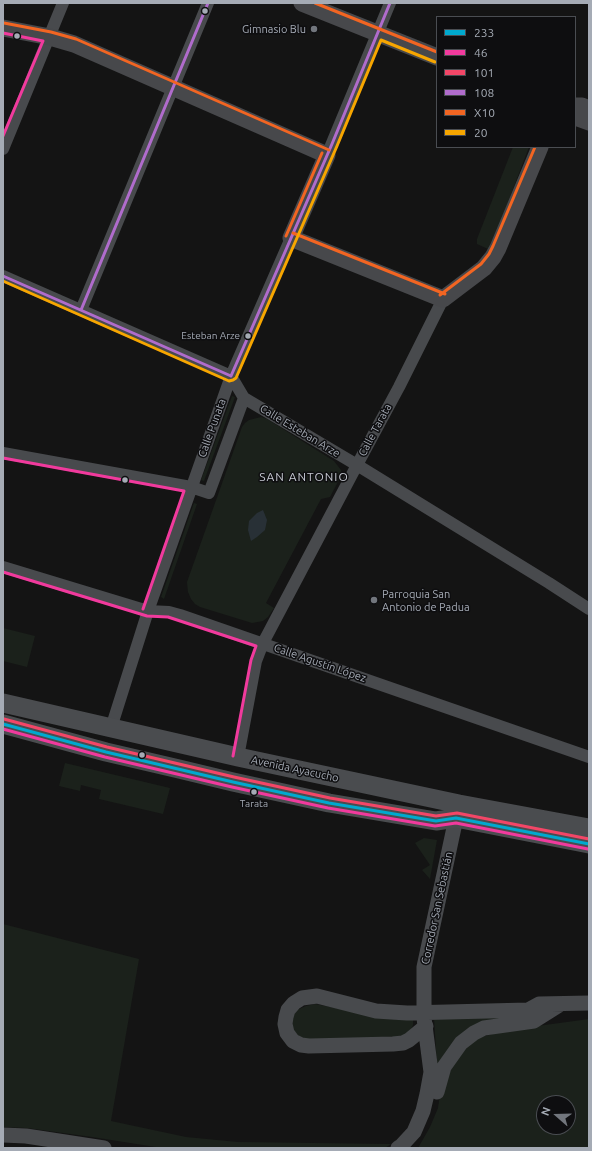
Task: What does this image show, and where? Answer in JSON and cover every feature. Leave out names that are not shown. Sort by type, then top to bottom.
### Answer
[{"type":"main road","points":[[302,3],[436,57]]},
{"type":"main road","points":[[3,28],[50,37],[74,44],[327,155]]},
{"type":"main road","points":[[576,106],[582,106],[589,109]]},
{"type":"main road","points":[[576,118],[589,122]]},
{"type":"main road","name":"Calle Tarata","points":[[443,299],[484,268],[493,257],[540,148]]},
{"type":"main road","name":"Calle Punata","points":[[291,238],[327,155]]},
{"type":"main road","points":[[291,238],[443,299]]},
{"type":"main road","name":"Avenida Ayacucho","points":[[3,703],[238,757],[589,844]]},
{"type":"main road","name":"Avenida Ayacucho","points":[[3,724],[142,761],[329,803],[436,820],[458,811],[589,828]]},
{"type":"street","points":[[3,149],[64,3]]},
{"type":"street","points":[[81,310],[208,3]]},
{"type":"street","name":"Calle Punata","points":[[327,155],[390,3]]},
{"type":"street","name":"Calle Punata","points":[[111,728],[148,611],[231,376],[291,238]]},
{"type":"street","points":[[3,276],[231,376]]},
{"type":"street","name":"Calle Tarata","points":[[238,757],[256,661],[263,643],[399,387],[443,299]]},
{"type":"street","name":"Calle Esteban Arze","points":[[231,376],[244,398],[357,465],[589,609]]},
{"type":"street","name":"Calle Punata","points":[[191,487],[209,493],[244,398]]},
{"type":"street","points":[[3,453],[191,487]]},
{"type":"street","name":"Calle Agustín López","points":[[3,567],[148,611],[169,612],[263,643],[589,757]]},
{"type":"street","name":"Corredor San Sebastián","points":[[398,1148],[414,1132],[427,1094],[431,1072],[425,1022],[424,967],[458,811]]},
{"type":"street","points":[[425,1022],[409,1040],[403,1042],[393,1044],[309,1046],[301,1045],[293,1041],[287,1033],[285,1024],[288,1010],[294,1003],[302,998],[317,996],[376,1010],[407,1013],[528,1010],[539,1004],[589,1003]]},
{"type":"street","points":[[413,1148],[422,1136],[432,1114],[444,1066],[461,1043],[474,1033],[484,1028],[534,1021],[561,1004]]},
{"type":"street","points":[[3,1135],[26,1136],[104,1148]]},
{"type":"shaded area","points":[[513,148],[529,148],[491,247],[488,249],[477,244],[477,239]]},
{"type":"shaded area","points":[[232,396],[235,397],[204,481],[201,480]]},
{"type":"shaded area","points":[[261,417],[267,419],[334,461],[341,470],[341,476],[330,497],[321,499],[266,603],[274,608],[268,617],[263,621],[252,623],[200,607],[195,604],[188,592],[187,582],[242,427],[249,420]]},
{"type":"shaded area","points":[[194,503],[197,504],[164,599],[161,597]]},
{"type":"shaded area","points":[[263,510],[267,520],[265,530],[251,541],[248,530],[249,521],[257,513]]},
{"type":"shaded area","points":[[3,628],[35,636],[27,667],[3,661]]},
{"type":"shaded area","points":[[65,763],[170,788],[163,814],[99,799],[101,790],[81,785],[80,791],[59,786]]},
{"type":"shaded area","points":[[424,838],[437,840],[430,879],[422,870],[430,865],[415,843]]},
{"type":"shaded area","points":[[3,924],[139,959],[111,1121],[186,1137],[238,1142],[391,1144],[385,1148],[162,1148],[27,1128],[3,1127]]},
{"type":"shaded area","points":[[315,1004],[373,1015],[413,1018],[413,1025],[411,1030],[403,1037],[310,1041],[301,1038],[292,1029],[293,1016],[297,1010]]},
{"type":"shaded area","points":[[526,1017],[481,1023],[437,1066],[434,1018]]},
{"type":"shaded area","points":[[589,1019],[589,1148],[418,1148],[430,1127],[438,1108],[441,1087],[464,1047],[481,1037],[508,1030]]},
{"type":"transit line","name":"108","points":[[81,310],[208,3]]},
{"type":"transit line","name":"X10","points":[[315,3],[436,52]]},
{"type":"transit line","name":"108","points":[[231,376],[332,144],[390,3]]},
{"type":"transit line","name":"X10","points":[[4,23],[51,32],[76,39],[329,150]]},
{"type":"transit line","name":"46","points":[[3,33],[43,41],[3,136]]},
{"type":"transit line","name":"20","points":[[3,281],[229,381],[233,380],[236,378],[337,146],[381,40],[435,62]]},
{"type":"transit line","name":"X10","points":[[440,295],[481,264],[489,254],[535,148]]},
{"type":"transit line","name":"X10","points":[[286,236],[322,153]]},
{"type":"transit line","name":"X10","points":[[293,233],[445,294]]},
{"type":"transit line","name":"108","points":[[3,276],[231,376]]},
{"type":"transit line","name":"46","points":[[3,458],[184,491],[143,609]]},
{"type":"transit line","name":"46","points":[[3,572],[147,616],[168,617],[256,646],[251,660],[233,756]]},
{"type":"transit line","name":"101","points":[[4,719],[107,747],[330,798],[436,816],[457,813],[589,839]]},
{"type":"transit line","name":"233","points":[[3,724],[106,752],[329,803],[436,821],[456,818],[589,844]]},
{"type":"transit line","name":"46","points":[[3,729],[105,757],[328,808],[435,826],[456,823],[588,849]]},
{"type":"place","name":"Gimnasio Blu","points":[[314,29]]},
{"type":"place","name":"Esteban Arze","points":[[248,336]]},
{"type":"place","name":"Parroquia San Antonio de Padua","points":[[374,600]]},
{"type":"place","name":"Tarata","points":[[254,792]]},
{"type":"district","name":"SAN ANTONIO","points":[[304,477]]}]
